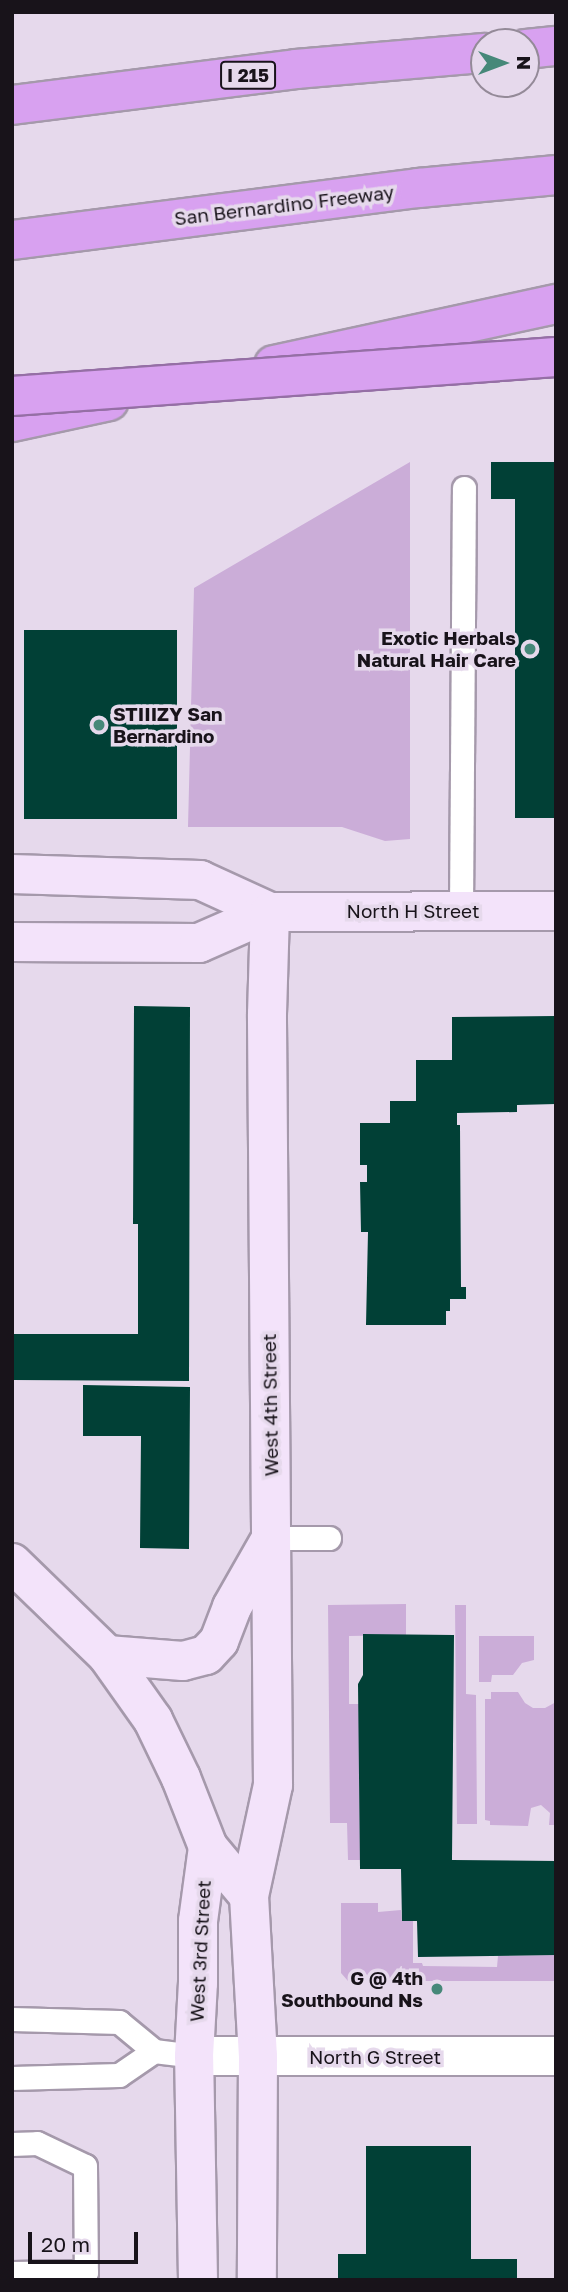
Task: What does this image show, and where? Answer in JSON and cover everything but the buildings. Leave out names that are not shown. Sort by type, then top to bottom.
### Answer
[{"type":"highway","name":"I 215","points":[[12,105],[296,69],[470,54]]},
{"type":"highway","name":"San Bernardino Freeway","points":[[12,240],[419,188],[556,175]]},
{"type":"highway","points":[[12,422],[556,304]]},
{"type":"highway","points":[[12,397],[556,357]]},
{"type":"main road","name":"North H Street","points":[[12,874],[200,880],[270,912]]},
{"type":"main road","name":"North H Street","points":[[12,942],[199,943],[270,912],[556,911]]},
{"type":"main road","name":"West 4th Street","points":[[249,1896],[273,1785],[267,1014],[270,912]]},
{"type":"main road","points":[[107,1655],[183,1661],[206,1655],[219,1642],[232,1607],[271,1538]]},
{"type":"main road","name":"West 3rd Street","points":[[12,1563],[107,1655],[153,1720],[186,1790],[208,1847],[249,1896]]},
{"type":"main road","name":"West 3rd Street","points":[[194,2056],[198,1922],[208,1847]]},
{"type":"main road","points":[[249,1896],[258,2056],[257,2280]]},
{"type":"main road","points":[[194,2056],[198,2280]]},
{"type":"street","name":"North G Street","points":[[194,2056],[556,2056]]},
{"type":"lane","points":[[461,911],[464,488]]},
{"type":"lane","points":[[271,1538],[329,1538]]},
{"type":"lane","points":[[12,2019],[119,2022],[154,2051],[194,2056]]},
{"type":"lane","points":[[12,2078],[119,2076],[154,2051]]},
{"type":"lane","points":[[12,2144],[37,2143],[85,2166],[86,2276],[12,2273]]},
{"type":"shaded area","points":[[410,462],[410,839],[385,841],[342,827],[188,827],[194,588]]},
{"type":"shaded area","points":[[406,1604],[406,1635],[349,1636],[349,1704],[359,1704],[360,1860],[348,1860],[347,1823],[330,1823],[328,1605]]},
{"type":"shaded area","points":[[455,1605],[466,1605],[466,1694],[476,1695],[477,1824],[457,1824]]},
{"type":"shaded area","points":[[479,1636],[534,1636],[534,1660],[522,1663],[513,1675],[492,1675],[491,1682],[479,1682]]},
{"type":"shaded area","points":[[491,1692],[518,1692],[525,1703],[533,1708],[545,1708],[556,1702],[556,1825],[549,1825],[550,1813],[541,1805],[531,1808],[528,1826],[490,1825],[490,1821],[485,1820],[485,1699],[491,1699]]},
{"type":"shaded area","points":[[341,1903],[378,1903],[378,1912],[401,1910],[402,1921],[413,1921],[413,1963],[422,1963],[423,1966],[497,1967],[498,1956],[556,1955],[556,1981],[348,1981],[341,1973]]},
{"type":"place","name":"Exotic Herbals Natural Hair Care","points":[[530,649]]},
{"type":"place","name":"STIIIZY San Bernardino","points":[[99,725]]},
{"type":"place","name":"G @ 4th Southbound Ns","points":[[437,1989]]}]
